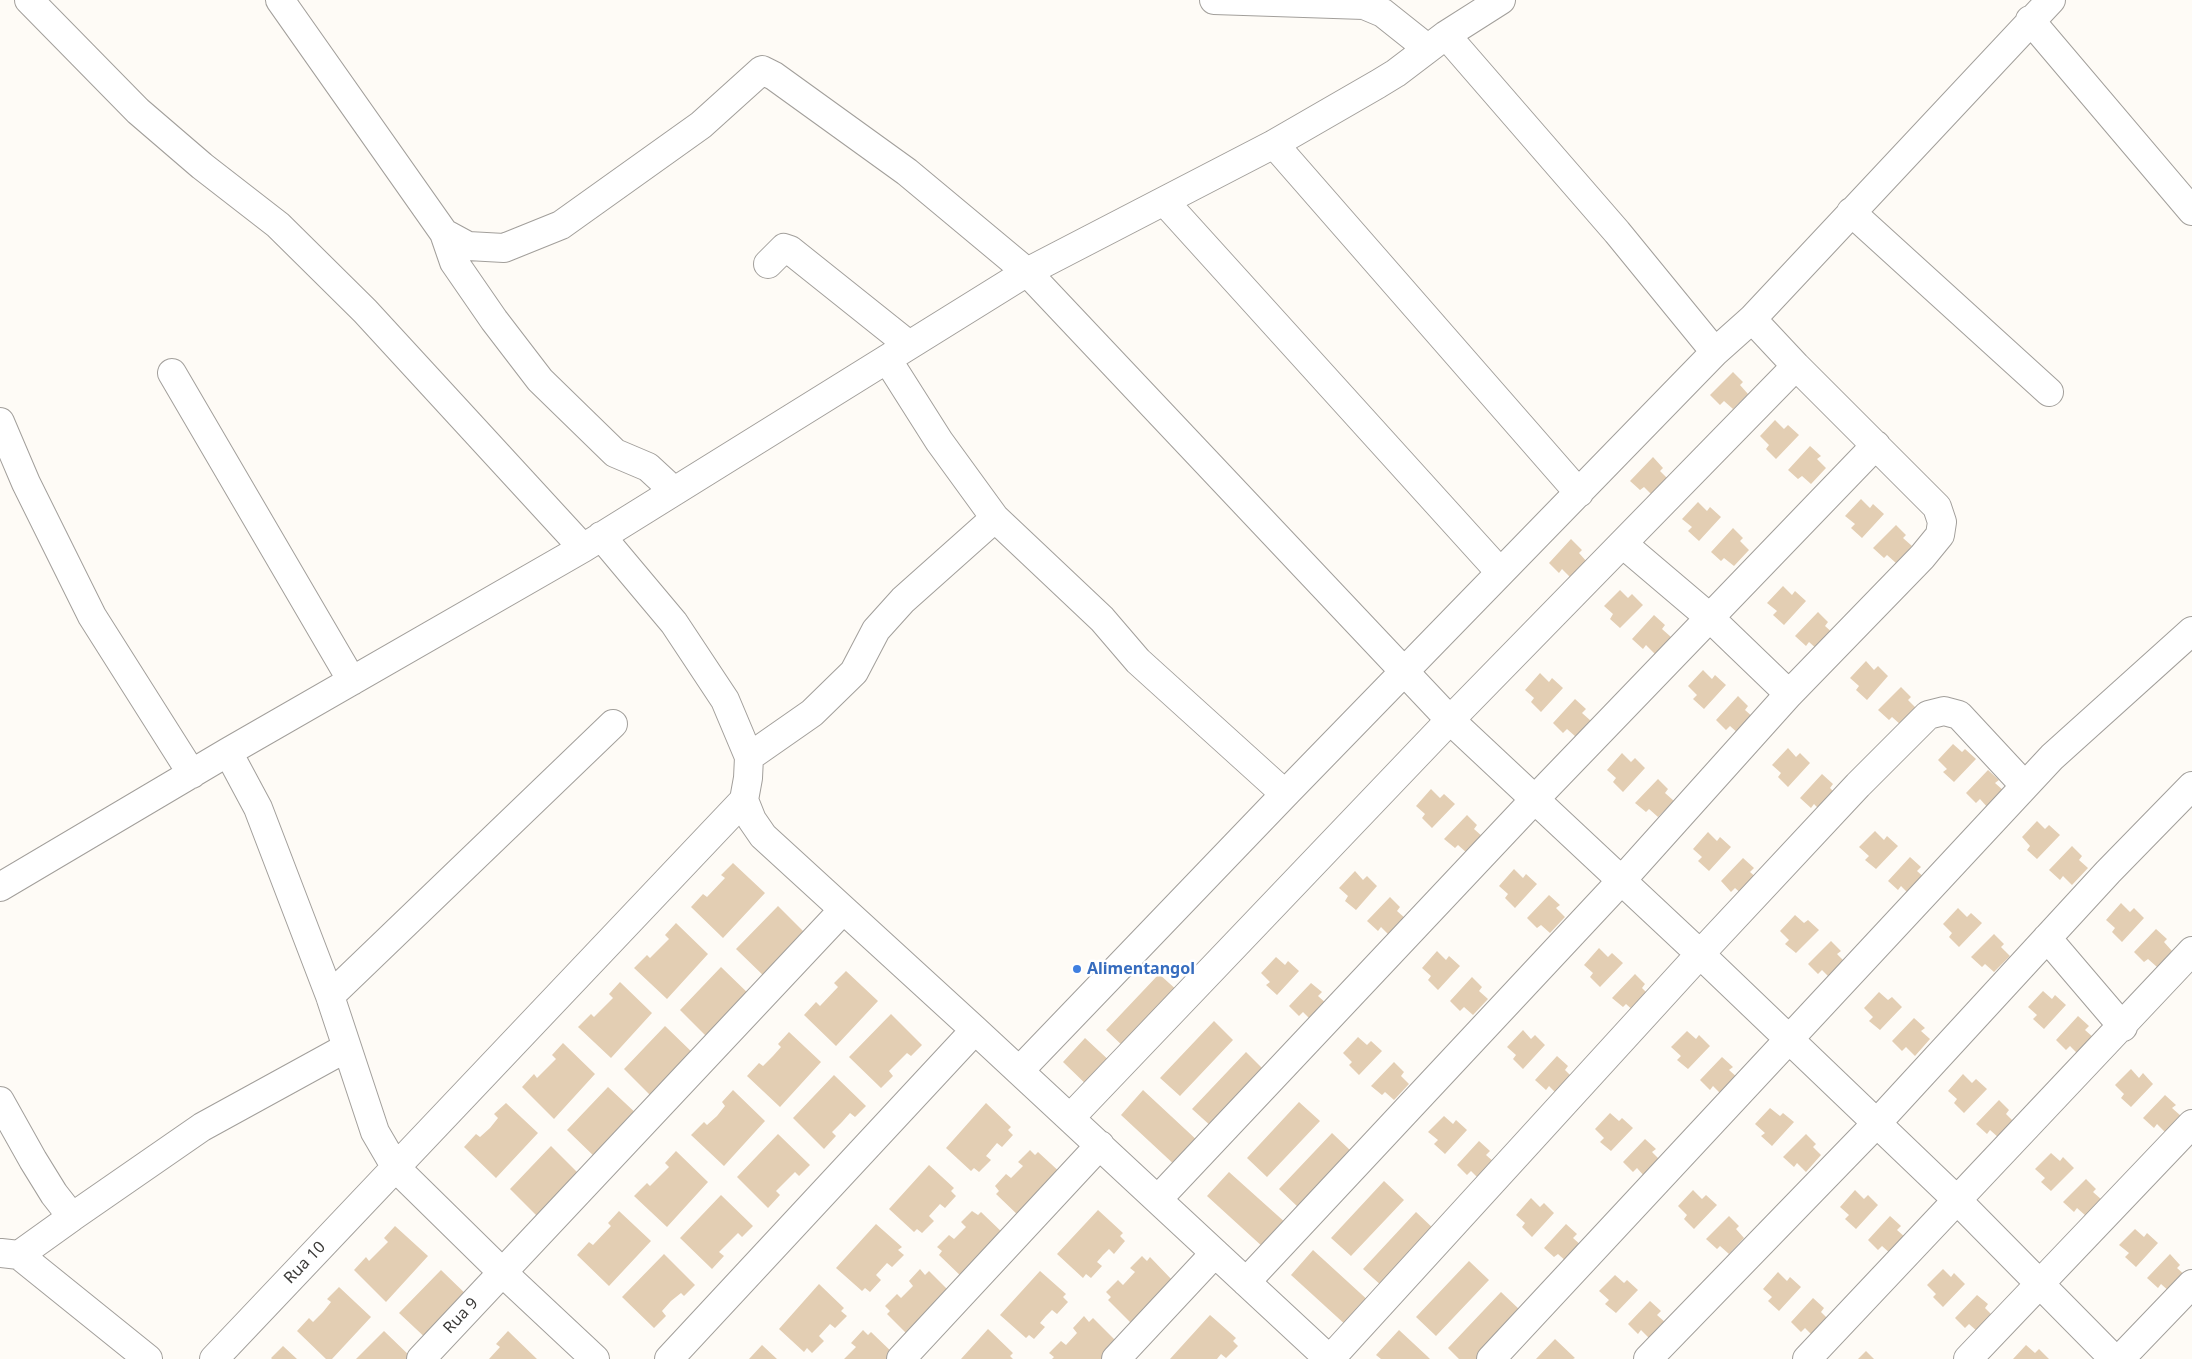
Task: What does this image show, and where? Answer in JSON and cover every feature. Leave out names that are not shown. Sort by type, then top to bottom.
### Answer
[{"type":"street","points":[[28,0],[138,111],[202,166],[278,225],[592,542],[663,609],[706,669],[725,700],[739,729],[749,756],[744,800],[752,820],[763,836],[976,1030],[1329,1359],[1700,954],[1858,786],[1928,715],[1944,711],[1959,716],[2025,786]]},
{"type":"street","points":[[280,0],[444,233],[454,262],[494,320],[540,380],[615,453],[648,467],[674,491]]},
{"type":"street","points":[[1214,0],[1364,5],[1383,12],[1437,41],[1618,232],[1715,352]]},
{"type":"street","points":[[0,887],[228,752],[592,542],[1027,272],[1274,144],[1396,74],[1437,41],[1500,0]]},
{"type":"street","points":[[1019,1070],[1500,572],[1715,352],[1752,319],[2030,20],[2051,0]]},
{"type":"street","points":[[2030,20],[2192,211]]},
{"type":"street","points":[[444,233],[468,246],[504,248],[561,225],[701,125],[750,78],[762,70],[774,76],[907,172],[1027,272],[1450,720],[1700,954],[1958,1201],[2114,1359]]},
{"type":"street","points":[[1274,144],[1579,493]]},
{"type":"street","points":[[1164,201],[1500,572]]},
{"type":"street","points":[[1851,212],[2049,392]]},
{"type":"street","points":[[768,264],[784,248],[790,250],[898,352],[940,440],[995,518],[1102,619],[1138,661],[1285,794]]},
{"type":"street","points":[[1246,1282],[1621,881],[1789,694],[1922,557],[1940,534],[1942,522],[1937,507],[1796,366],[1752,319]]},
{"type":"street","points":[[1070,1118],[1450,720],[1796,366]]},
{"type":"street","points":[[172,373],[352,681]]},
{"type":"street","points":[[0,422],[26,482],[92,616],[192,774]]},
{"type":"street","points":[[1158,1199],[1708,617],[1876,445]]},
{"type":"street","points":[[749,756],[820,706],[854,672],[876,630],[903,600],[995,518]]},
{"type":"street","points":[[1623,544],[1708,617],[1789,694]]},
{"type":"street","points":[[1491,1359],[2052,757],[2192,632]]},
{"type":"street","points":[[330,996],[613,724]]},
{"type":"street","points":[[228,752],[258,808],[330,996],[375,1132],[396,1168],[502,1272],[595,1359]]},
{"type":"street","points":[[1648,1359],[1876,1124],[2047,938],[2192,786]]},
{"type":"street","name":"Rua 10","points":[[214,1359],[744,800]]},
{"type":"street","name":"Rua 9","points":[[421,1359],[843,910]]},
{"type":"street","points":[[2047,938],[2123,1027]]},
{"type":"street","points":[[1807,1359],[2123,1027],[2192,951]]},
{"type":"street","points":[[669,1359],[976,1030]]},
{"type":"street","points":[[148,1359],[10,1254],[72,1216],[202,1127],[346,1048]]},
{"type":"street","points":[[0,1101],[54,1194],[72,1216]]},
{"type":"street","points":[[1968,1359],[2192,1124]]},
{"type":"street","points":[[901,1359],[1100,1145]]},
{"type":"street","points":[[1116,1359],[1215,1253]]},
{"type":"street","points":[[2120,1359],[2192,1284]]},
{"type":"building","points":[[1733,372],[1743,382],[1740,385],[1748,394],[1733,409],[1724,401],[1720,405],[1710,395]]},
{"type":"building","points":[[1775,420],[1784,429],[1788,425],[1799,435],[1776,459],[1766,449],[1769,445],[1760,436]]},
{"type":"building","points":[[1810,446],[1821,456],[1817,459],[1826,468],[1811,484],[1802,476],[1798,479],[1788,470]]},
{"type":"building","points":[[1653,457],[1663,468],[1660,471],[1668,479],[1652,495],[1644,487],[1640,490],[1630,481]]},
{"type":"building","points":[[1861,499],[1870,508],[1873,504],[1884,514],[1862,538],[1851,528],[1855,524],[1845,516]]},
{"type":"building","points":[[1698,502],[1707,511],[1710,507],[1721,517],[1699,541],[1688,531],[1692,527],[1682,519]]},
{"type":"building","points":[[1896,525],[1906,535],[1903,538],[1912,546],[1896,563],[1887,555],[1884,558],[1873,548]]},
{"type":"building","points":[[1733,528],[1743,538],[1740,541],[1749,550],[1734,566],[1724,558],[1721,561],[1711,552]]},
{"type":"building","points":[[1571,539],[1582,550],[1579,553],[1587,562],[1571,578],[1562,569],[1559,573],[1549,563]]},
{"type":"building","points":[[1783,586],[1792,595],[1795,591],[1806,601],[1784,625],[1773,615],[1777,611],[1767,603]]},
{"type":"building","points":[[1620,590],[1628,598],[1632,594],[1643,605],[1620,628],[1610,619],[1613,614],[1604,606]]},
{"type":"building","points":[[1818,612],[1828,622],[1825,626],[1834,634],[1818,650],[1809,642],[1806,646],[1795,636]]},
{"type":"building","points":[[1654,615],[1665,625],[1662,629],[1671,637],[1655,654],[1646,645],[1643,649],[1632,639]]},
{"type":"building","points":[[1866,661],[1874,670],[1878,666],[1888,676],[1867,700],[1856,690],[1859,686],[1850,678]]},
{"type":"building","points":[[1703,670],[1712,679],[1715,675],[1726,685],[1704,709],[1693,699],[1697,695],[1688,686]]},
{"type":"building","points":[[1540,673],[1549,682],[1552,678],[1563,688],[1541,712],[1531,702],[1534,698],[1525,690]]},
{"type":"building","points":[[1901,687],[1911,697],[1908,700],[1917,709],[1901,725],[1892,717],[1889,720],[1878,710]]},
{"type":"building","points":[[1738,696],[1748,706],[1745,710],[1754,718],[1739,734],[1730,726],[1726,730],[1716,720]]},
{"type":"building","points":[[1575,699],[1586,709],[1582,713],[1591,721],[1576,737],[1567,729],[1563,733],[1553,723]]},
{"type":"building","points":[[1953,744],[1962,752],[1965,749],[1976,759],[1954,782],[1943,772],[1947,769],[1938,760]]},
{"type":"building","points":[[1788,748],[1796,757],[1800,753],[1810,763],[1788,787],[1778,777],[1781,773],[1772,765]]},
{"type":"building","points":[[1622,753],[1631,762],[1635,758],[1645,768],[1623,792],[1613,782],[1616,778],[1607,770]]},
{"type":"building","points":[[1988,770],[1999,780],[1995,783],[2004,791],[1988,808],[1980,799],[1976,803],[1966,793]]},
{"type":"building","points":[[1822,774],[1833,784],[1830,788],[1838,796],[1823,813],[1814,804],[1811,808],[1800,798]]},
{"type":"building","points":[[1658,779],[1668,789],[1665,793],[1674,801],[1658,817],[1649,809],[1646,812],[1635,803]]},
{"type":"building","points":[[1431,789],[1440,798],[1444,794],[1455,804],[1432,828],[1422,818],[1425,814],[1416,806]]},
{"type":"building","points":[[1467,815],[1477,825],[1474,829],[1483,837],[1467,853],[1458,845],[1455,848],[1444,839]]},
{"type":"building","points":[[2037,821],[2045,829],[2049,825],[2060,835],[2037,859],[2027,850],[2030,846],[2022,837]]},
{"type":"building","points":[[1875,831],[1884,840],[1887,836],[1898,846],[1876,869],[1865,860],[1869,856],[1859,847]]},
{"type":"building","points":[[1708,832],[1717,841],[1720,837],[1731,847],[1709,871],[1698,861],[1702,857],[1693,849]]},
{"type":"building","points":[[2072,846],[2082,856],[2079,860],[2088,868],[2072,885],[2063,876],[2060,880],[2049,870]]},
{"type":"building","points":[[1910,857],[1921,867],[1917,871],[1926,879],[1910,895],[1901,886],[1898,890],[1888,881]]},
{"type":"building","points":[[1743,858],[1754,868],[1750,872],[1759,880],[1744,896],[1735,888],[1731,892],[1721,881]]},
{"type":"building","points":[[733,863],[765,893],[723,938],[691,907],[703,894],[707,897],[725,878],[721,875]]},
{"type":"building","points":[[1514,869],[1523,878],[1526,874],[1537,884],[1515,908],[1505,898],[1508,894],[1499,886]]},
{"type":"building","points":[[1355,871],[1363,880],[1367,876],[1377,886],[1356,910],[1345,901],[1348,896],[1339,888]]},
{"type":"building","points":[[1549,895],[1560,905],[1556,908],[1565,917],[1550,933],[1541,925],[1537,928],[1527,918]]},
{"type":"building","points":[[1390,897],[1400,907],[1397,911],[1406,919],[1390,936],[1381,927],[1378,931],[1367,921]]},
{"type":"building","points":[[2121,903],[2130,912],[2134,908],[2144,918],[2122,942],[2112,932],[2115,928],[2106,920]]},
{"type":"building","points":[[778,906],[809,937],[768,980],[736,949]]},
{"type":"building","points":[[1958,908],[1967,917],[1971,913],[1982,923],[1959,947],[1949,937],[1952,933],[1943,924]]},
{"type":"building","points":[[1795,915],[1804,923],[1808,920],[1819,930],[1796,953],[1785,944],[1789,940],[1780,931]]},
{"type":"building","points":[[676,923],[708,954],[667,999],[634,968],[647,955],[650,958],[669,939],[665,935]]},
{"type":"building","points":[[2156,929],[2167,939],[2164,942],[2172,951],[2157,967],[2148,959],[2144,962],[2134,952]]},
{"type":"building","points":[[1994,934],[2004,944],[2001,947],[2010,956],[1994,972],[1985,964],[1982,967],[1971,957]]},
{"type":"building","points":[[1831,941],[1841,951],[1837,954],[1846,963],[1831,979],[1822,970],[1818,974],[1808,964]]},
{"type":"building","points":[[1599,948],[1608,957],[1612,953],[1623,963],[1600,987],[1590,977],[1593,973],[1584,965]]},
{"type":"building","points":[[1437,951],[1446,960],[1449,956],[1460,966],[1438,990],[1428,980],[1431,976],[1422,968]]},
{"type":"building","points":[[1276,957],[1285,965],[1288,961],[1299,971],[1277,995],[1266,985],[1270,982],[1261,973]]},
{"type":"building","points":[[721,967],[752,997],[711,1041],[680,1010]]},
{"type":"building","points":[[846,971],[878,1001],[836,1046],[804,1015],[816,1002],[820,1006],[838,987],[834,983]]},
{"type":"building","points":[[1159,974],[1179,992],[1126,1049],[1106,1030]]},
{"type":"building","points":[[1635,974],[1645,984],[1642,988],[1650,996],[1635,1012],[1626,1004],[1623,1007],[1612,998]]},
{"type":"building","points":[[1472,977],[1482,987],[1479,991],[1488,999],[1473,1015],[1464,1007],[1460,1011],[1450,1001]]},
{"type":"building","points":[[620,982],[652,1013],[611,1058],[578,1027],[591,1014],[594,1017],[613,998],[609,994]]},
{"type":"building","points":[[1311,983],[1322,992],[1318,996],[1327,1004],[1311,1020],[1303,1012],[1299,1016],[1289,1006]]},
{"type":"building","points":[[2043,991],[2052,999],[2055,995],[2066,1005],[2044,1029],[2033,1019],[2037,1015],[2028,1007]]},
{"type":"building","points":[[1879,992],[1888,1000],[1892,997],[1902,1007],[1880,1030],[1869,1021],[1873,1017],[1864,1008]]},
{"type":"building","points":[[891,1014],[922,1045],[911,1056],[907,1053],[889,1071],[893,1076],[881,1088],[849,1057]]},
{"type":"building","points":[[2078,1016],[2089,1026],[2085,1030],[2094,1038],[2079,1055],[2070,1046],[2066,1050],[2056,1040]]},
{"type":"building","points":[[1914,1018],[1925,1028],[1921,1031],[1930,1039],[1915,1056],[1906,1047],[1902,1051],[1892,1041]]},
{"type":"building","points":[[1214,1021],[1233,1040],[1180,1096],[1160,1078]]},
{"type":"building","points":[[665,1026],[696,1056],[655,1100],[624,1069]]},
{"type":"building","points":[[1523,1030],[1531,1039],[1535,1035],[1545,1045],[1523,1069],[1513,1059],[1516,1055],[1507,1047]]},
{"type":"building","points":[[1687,1031],[1696,1039],[1699,1035],[1710,1046],[1688,1069],[1677,1060],[1681,1056],[1671,1047]]},
{"type":"building","points":[[789,1032],[821,1062],[780,1107],[747,1076],[759,1063],[763,1066],[773,1056],[781,1047],[778,1044]]},
{"type":"building","points":[[1358,1037],[1367,1045],[1371,1041],[1382,1051],[1359,1075],[1349,1065],[1352,1062],[1343,1053]]},
{"type":"building","points":[[1085,1038],[1114,1065],[1091,1089],[1063,1062]]},
{"type":"building","points":[[563,1043],[595,1074],[554,1119],[522,1087],[534,1074],[537,1078],[556,1059],[552,1055]]},
{"type":"building","points":[[1246,1052],[1265,1071],[1212,1127],[1192,1109]]},
{"type":"building","points":[[1557,1056],[1568,1066],[1565,1070],[1573,1078],[1558,1095],[1549,1086],[1546,1090],[1535,1080]]},
{"type":"building","points":[[1722,1057],[1733,1067],[1729,1070],[1738,1078],[1722,1095],[1713,1086],[1710,1090],[1700,1080]]},
{"type":"building","points":[[1394,1062],[1404,1072],[1401,1076],[1409,1084],[1394,1100],[1385,1092],[1382,1095],[1371,1086]]},
{"type":"building","points":[[2131,1069],[2139,1078],[2143,1073],[2153,1084],[2131,1107],[2121,1098],[2124,1094],[2115,1085]]},
{"type":"building","points":[[1963,1074],[1972,1083],[1976,1079],[1987,1089],[1964,1113],[1954,1103],[1957,1099],[1948,1091]]},
{"type":"building","points":[[834,1075],[866,1106],[855,1117],[850,1113],[832,1132],[836,1136],[824,1149],[793,1118]]},
{"type":"building","points":[[608,1087],[640,1117],[598,1160],[567,1130]]},
{"type":"building","points":[[733,1090],[765,1121],[724,1166],[691,1135],[704,1122],[707,1125],[717,1116],[725,1106],[722,1102]]},
{"type":"building","points":[[1143,1090],[1200,1143],[1178,1168],[1121,1115]]},
{"type":"building","points":[[2165,1095],[2176,1105],[2172,1108],[2181,1116],[2166,1133],[2157,1124],[2154,1128],[2143,1118]]},
{"type":"building","points":[[1999,1100],[2009,1110],[2006,1114],[2014,1122],[1999,1138],[1990,1130],[1987,1134],[1976,1124]]},
{"type":"building","points":[[1299,1102],[1320,1121],[1267,1177],[1247,1158]]},
{"type":"building","points":[[506,1103],[538,1133],[496,1178],[464,1147],[476,1134],[480,1137],[490,1128],[498,1118],[494,1114]]},
{"type":"building","points":[[986,1103],[1011,1127],[1008,1130],[1013,1135],[1002,1147],[997,1143],[986,1156],[991,1160],[979,1172],[974,1168],[971,1171],[946,1148]]},
{"type":"building","points":[[1770,1108],[1780,1116],[1783,1113],[1794,1122],[1772,1146],[1761,1136],[1765,1133],[1755,1124]]},
{"type":"building","points":[[1610,1113],[1619,1121],[1622,1118],[1633,1128],[1611,1151],[1600,1142],[1604,1138],[1595,1129]]},
{"type":"building","points":[[1444,1116],[1453,1124],[1456,1120],[1467,1130],[1445,1154],[1434,1144],[1438,1140],[1428,1132]]},
{"type":"building","points":[[1332,1133],[1352,1152],[1299,1208],[1279,1189]]},
{"type":"building","points":[[778,1134],[810,1165],[799,1176],[795,1172],[776,1191],[780,1195],[768,1208],[737,1177]]},
{"type":"building","points":[[1806,1134],[1816,1144],[1813,1147],[1821,1155],[1806,1172],[1797,1163],[1794,1167],[1783,1157]]},
{"type":"building","points":[[1645,1139],[1656,1149],[1652,1152],[1661,1161],[1645,1177],[1637,1168],[1633,1172],[1623,1162]]},
{"type":"building","points":[[1479,1141],[1490,1151],[1486,1155],[1495,1163],[1479,1179],[1471,1171],[1467,1175],[1457,1165]]},
{"type":"building","points":[[551,1146],[582,1177],[541,1220],[510,1189]]},
{"type":"building","points":[[1030,1150],[1035,1155],[1038,1152],[1063,1175],[1021,1218],[996,1194],[999,1191],[995,1186],[1006,1174],[1011,1178],[1023,1166],[1018,1162]]},
{"type":"building","points":[[676,1151],[708,1182],[667,1227],[634,1196],[647,1183],[650,1186],[669,1167],[665,1163]]},
{"type":"building","points":[[2051,1153],[2060,1161],[2063,1157],[2074,1168],[2051,1191],[2041,1182],[2045,1178],[2035,1169]]},
{"type":"building","points":[[929,1165],[954,1188],[951,1191],[956,1196],[945,1208],[940,1204],[929,1216],[934,1221],[922,1233],[917,1229],[914,1232],[889,1209]]},
{"type":"building","points":[[1229,1172],[1287,1224],[1264,1248],[1207,1196]]},
{"type":"building","points":[[2086,1179],[2096,1189],[2093,1192],[2102,1200],[2086,1216],[2077,1208],[2074,1212],[2063,1202]]},
{"type":"building","points":[[1384,1181],[1404,1200],[1351,1256],[1331,1238]]},
{"type":"building","points":[[1693,1190],[1702,1199],[1706,1195],[1717,1205],[1694,1229],[1684,1219],[1687,1215],[1678,1206]]},
{"type":"building","points":[[1855,1190],[1864,1199],[1868,1195],[1878,1205],[1856,1229],[1845,1219],[1849,1215],[1840,1207]]},
{"type":"building","points":[[721,1195],[753,1226],[742,1237],[738,1233],[719,1252],[724,1256],[712,1269],[680,1238]]},
{"type":"building","points":[[1531,1198],[1540,1207],[1544,1203],[1554,1213],[1532,1237],[1522,1227],[1525,1223],[1516,1215]]},
{"type":"building","points":[[1098,1210],[1123,1233],[1120,1236],[1125,1241],[1114,1254],[1109,1249],[1103,1255],[1097,1262],[1102,1266],[1091,1278],[1086,1274],[1083,1278],[1057,1254]]},
{"type":"building","points":[[619,1211],[651,1241],[609,1286],[577,1255],[589,1242],[593,1245],[611,1226],[608,1223]]},
{"type":"building","points":[[972,1211],[978,1215],[981,1212],[1006,1236],[964,1279],[939,1255],[942,1251],[937,1247],[949,1235],[954,1239],[966,1227],[961,1222]]},
{"type":"building","points":[[1416,1212],[1436,1231],[1383,1287],[1363,1269]]},
{"type":"building","points":[[1729,1216],[1739,1226],[1736,1229],[1744,1238],[1729,1254],[1720,1246],[1717,1249],[1706,1239]]},
{"type":"building","points":[[1890,1216],[1901,1226],[1897,1230],[1906,1238],[1891,1254],[1882,1246],[1878,1250],[1868,1240]]},
{"type":"building","points":[[876,1224],[902,1247],[898,1250],[904,1255],[892,1267],[887,1263],[876,1275],[881,1280],[870,1292],[865,1288],[862,1291],[836,1268]]},
{"type":"building","points":[[1566,1224],[1577,1234],[1573,1238],[1582,1246],[1567,1262],[1558,1254],[1554,1257],[1544,1248]]},
{"type":"building","points":[[395,1226],[428,1256],[386,1302],[354,1270],[366,1257],[369,1261],[388,1242],[384,1238]]},
{"type":"building","points":[[2135,1229],[2144,1237],[2147,1233],[2158,1243],[2136,1267],[2125,1257],[2129,1253],[2119,1245]]},
{"type":"building","points":[[1313,1250],[1371,1303],[1348,1327],[1291,1275]]},
{"type":"building","points":[[664,1254],[695,1285],[684,1296],[681,1293],[671,1301],[662,1311],[666,1316],[654,1328],[622,1297]]},
{"type":"building","points":[[2170,1254],[2180,1265],[2177,1268],[2186,1276],[2170,1292],[2161,1284],[2158,1288],[2147,1278]]},
{"type":"building","points":[[1142,1256],[1147,1261],[1150,1257],[1174,1282],[1133,1325],[1108,1300],[1111,1297],[1106,1292],[1118,1280],[1123,1285],[1135,1272],[1130,1268]]},
{"type":"building","points":[[1469,1261],[1489,1280],[1436,1336],[1416,1317]]},
{"type":"building","points":[[920,1269],[925,1275],[929,1271],[953,1295],[911,1338],[887,1314],[890,1311],[885,1306],[897,1294],[901,1298],[913,1286],[909,1281]]},
{"type":"building","points":[[1943,1269],[1951,1277],[1954,1273],[1965,1284],[1943,1307],[1933,1297],[1936,1294],[1927,1285]]},
{"type":"building","points":[[441,1270],[472,1300],[431,1343],[399,1313]]},
{"type":"building","points":[[1040,1271],[1066,1294],[1063,1297],[1068,1302],[1057,1314],[1052,1310],[1046,1316],[1040,1323],[1045,1327],[1034,1339],[1029,1335],[1026,1338],[1000,1315]]},
{"type":"building","points":[[1778,1272],[1787,1281],[1790,1277],[1801,1287],[1779,1311],[1768,1301],[1772,1297],[1763,1289]]},
{"type":"building","points":[[1615,1275],[1624,1283],[1627,1280],[1638,1290],[1616,1313],[1605,1304],[1609,1300],[1599,1291]]},
{"type":"building","points":[[819,1284],[844,1308],[841,1311],[847,1316],[835,1328],[830,1324],[819,1336],[824,1341],[812,1353],[807,1348],[804,1352],[779,1329]]},
{"type":"building","points":[[339,1287],[371,1317],[332,1359],[326,1359],[297,1331],[309,1318],[313,1322],[323,1312],[331,1302],[327,1299]]},
{"type":"building","points":[[1501,1292],[1521,1311],[1476,1359],[1459,1359],[1448,1348]]},
{"type":"building","points":[[1977,1295],[1988,1304],[1985,1308],[1993,1316],[1978,1332],[1969,1324],[1965,1328],[1955,1318]]},
{"type":"building","points":[[1813,1298],[1824,1308],[1821,1312],[1829,1320],[1814,1337],[1805,1328],[1801,1332],[1791,1322]]},
{"type":"building","points":[[1650,1301],[1661,1311],[1657,1315],[1666,1323],[1650,1339],[1641,1330],[1638,1334],[1628,1324]]},
{"type":"building","points":[[1210,1315],[1236,1338],[1233,1341],[1238,1346],[1226,1358],[1221,1354],[1217,1359],[1170,1359]]},
{"type":"building","points":[[1084,1316],[1089,1322],[1093,1318],[1117,1342],[1101,1359],[1052,1359],[1054,1357],[1049,1353],[1061,1341],[1066,1345],[1077,1333],[1073,1328]]},
{"type":"building","points":[[988,1329],[1013,1353],[1010,1356],[1013,1359],[961,1359]]},
{"type":"building","points":[[863,1330],[868,1335],[871,1332],[896,1356],[893,1359],[844,1359],[856,1347],[851,1343]]},
{"type":"building","points":[[1399,1330],[1430,1359],[1381,1359],[1376,1355]]},
{"type":"building","points":[[384,1331],[413,1359],[356,1359]]},
{"type":"building","points":[[508,1331],[537,1359],[489,1359],[500,1347],[496,1344]]},
{"type":"building","points":[[1555,1339],[1575,1358],[1536,1359]]},
{"type":"building","points":[[762,1345],[777,1359],[749,1359]]},
{"type":"building","points":[[2026,1345],[2035,1353],[2039,1349],[2049,1359],[2013,1359]]},
{"type":"building","points":[[283,1346],[297,1359],[272,1359]]},
{"type":"building","points":[[1866,1351],[1874,1359],[1858,1359]]},
{"type":"place","name":"Alimentangol","points":[[1077,969]]}]
